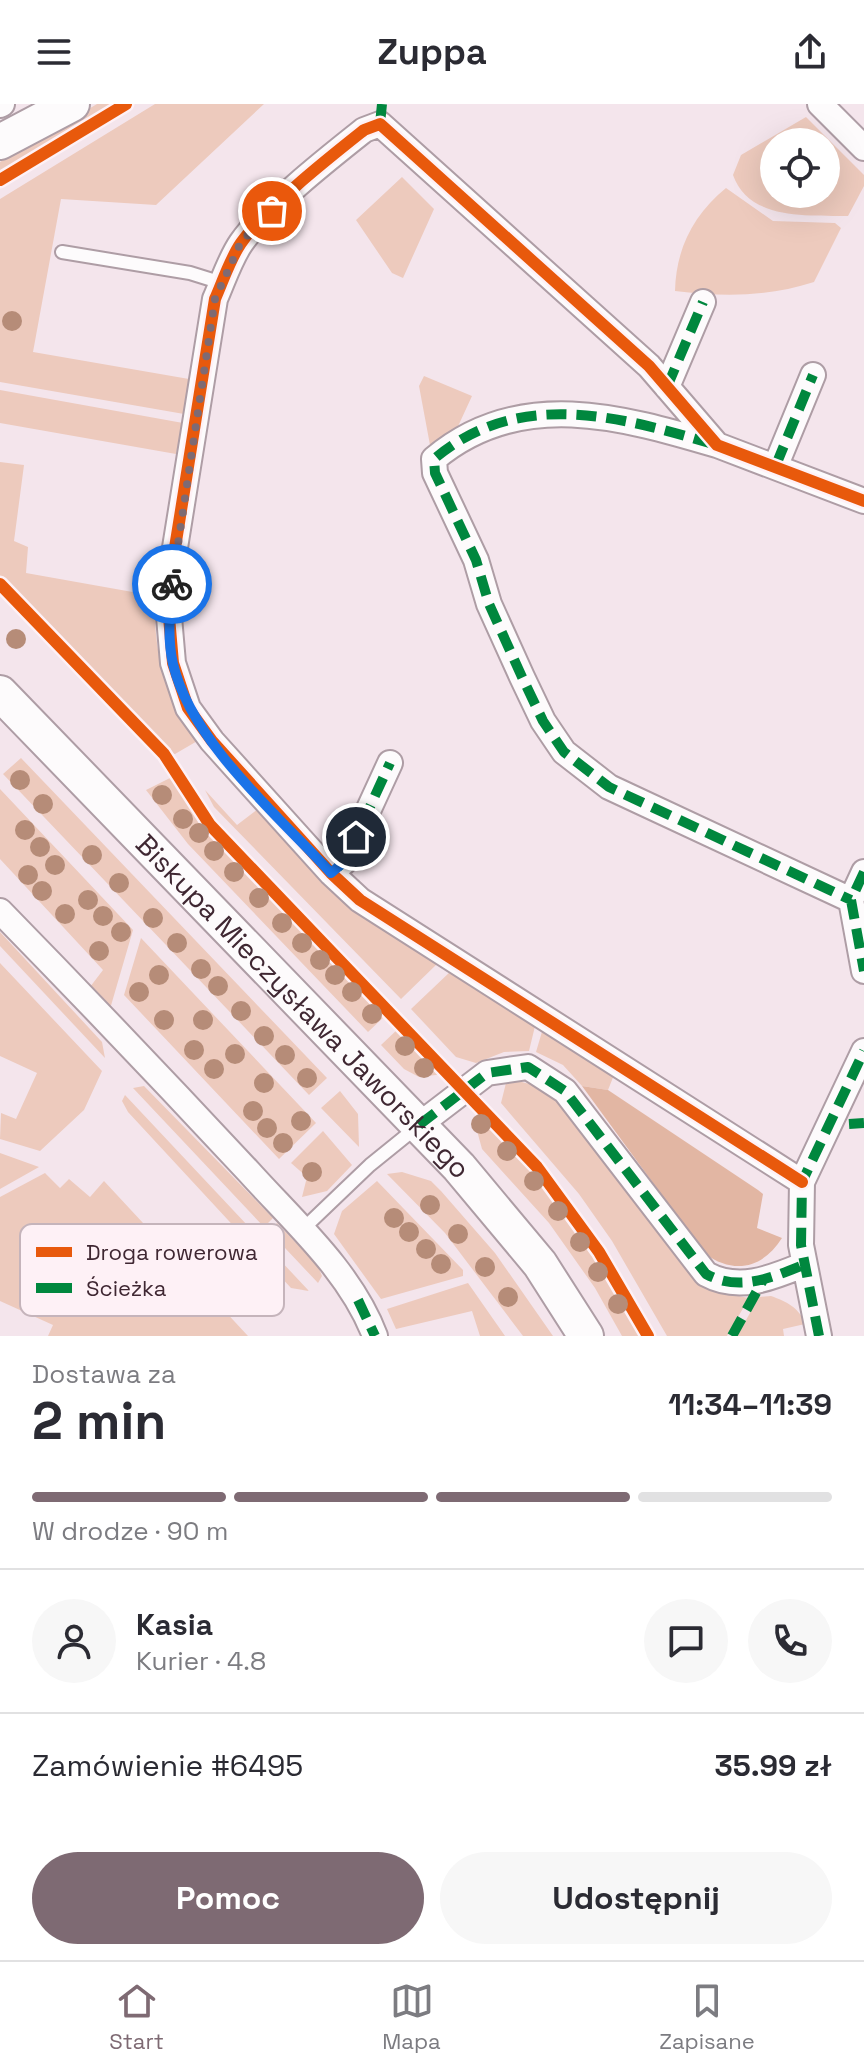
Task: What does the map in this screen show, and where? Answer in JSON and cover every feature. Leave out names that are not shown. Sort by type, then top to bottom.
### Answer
[{"type":"street","points":[[0,142],[72,104]]},
{"type":"street","points":[[820,104],[864,148]]},
{"type":"street","points":[[717,445],[667,387],[602,321],[381,114],[287,196],[241,242],[215,299],[173,560],[169,617],[173,663],[188,708],[212,741],[331,873],[360,900],[802,1182]]},
{"type":"street","points":[[667,387],[703,302]]},
{"type":"street","points":[[776,465],[813,375]]},
{"type":"street","points":[[851,900],[609,787],[564,752],[543,721],[489,604],[476,560],[435,473],[434,459],[452,444],[475,432],[523,419],[572,412],[617,417],[717,445],[864,501]]},
{"type":"street","name":"Biskupa Mieczysława Jaworskiego","points":[[0,693],[419,1125],[501,1214],[540,1264],[586,1336]]},
{"type":"street","points":[[331,873],[345,861],[390,763]]},
{"type":"street","points":[[864,872],[851,900],[864,971]]},
{"type":"street","points":[[0,911],[140,1054],[302,1230],[344,1280],[375,1336]]},
{"type":"street","points":[[819,1336],[803,1265],[802,1182],[864,1051]]},
{"type":"street","points":[[419,1125],[487,1073],[528,1067],[565,1091],[706,1274],[720,1282],[754,1283],[803,1265]]},
{"type":"lane","points":[[62,252],[190,273],[222,283]]},
{"type":"lane","points":[[302,1230],[370,1165],[419,1125]]},
{"type":"shaded area","points":[[97,104],[119,104],[0,174],[0,162]]},
{"type":"shaded area","points":[[155,104],[264,104],[156,205],[61,199],[33,352],[189,379],[184,414],[0,382],[0,199]]},
{"type":"shaded area","points":[[806,117],[817,128],[787,128]]},
{"type":"shaded area","points":[[760,144],[760,205],[741,190],[733,175],[741,155]]},
{"type":"shaded area","points":[[840,151],[864,175],[864,186],[848,216],[782,212],[766,208],[840,208]]},
{"type":"shaded area","points":[[402,177],[434,209],[403,278],[392,273],[356,220]]},
{"type":"shaded area","points":[[726,188],[773,221],[835,223],[841,228],[814,282],[780,291],[745,294],[675,291],[679,261],[688,234],[704,210]]},
{"type":"shaded area","points":[[424,376],[472,396],[454,435],[430,445],[419,386]]},
{"type":"shaded area","points":[[0,390],[183,423],[176,454],[0,423]]},
{"type":"shaded area","points":[[0,462],[24,465],[14,541],[28,547],[26,573],[155,596],[156,636],[163,672],[177,707],[199,740],[175,754],[169,753],[0,577]]},
{"type":"shaded area","points":[[21,758],[327,1078],[309,1095],[3,774]]},
{"type":"shaded area","points":[[174,776],[207,830],[386,1015],[368,1032],[188,844],[146,790]]},
{"type":"shaded area","points":[[0,789],[133,930],[110,1009],[90,987],[103,970],[0,859]]},
{"type":"shaded area","points":[[205,790],[237,825],[258,809],[346,905],[438,963],[401,999],[214,807]]},
{"type":"shaded area","points":[[0,932],[102,1042],[105,1058],[0,946]]},
{"type":"shaded area","points":[[141,938],[316,1123],[279,1159],[124,995]]},
{"type":"shaded area","points":[[0,963],[102,1071],[84,1110],[40,1151],[0,1139],[1,1113],[16,1119],[37,1073],[0,1056]]},
{"type":"shaded area","points":[[451,971],[536,1022],[529,1051],[504,1052],[476,1063],[456,1057],[411,1009]]},
{"type":"shaded area","points":[[544,1025],[616,1070],[608,1090],[582,1086],[563,1065],[536,1052]]},
{"type":"shaded area","points":[[399,1028],[444,1074],[419,1077],[404,1069],[381,1045]]},
{"type":"shaded area","points":[[518,1081],[541,1087],[553,1095],[694,1280],[717,1292],[749,1298],[727,1336],[667,1336],[612,1241],[579,1194],[501,1103],[506,1083]]},
{"type":"shaded area","points":[[144,1086],[273,1218],[267,1224],[261,1224],[133,1088]]},
{"type":"shaded area","points":[[582,1086],[608,1090],[763,1194],[757,1228],[782,1238],[774,1248],[757,1262],[738,1266],[716,1261],[705,1254]]},
{"type":"shaded area","points":[[340,1091],[358,1114],[359,1147],[321,1108]]},
{"type":"shaded area","points":[[125,1095],[246,1224],[232,1224],[128,1112],[122,1101]]},
{"type":"shaded area","points":[[479,1110],[570,1217],[609,1275],[643,1336],[622,1336],[595,1288],[549,1223],[482,1149],[476,1127]]},
{"type":"shaded area","points":[[323,1131],[352,1165],[327,1191],[302,1197],[307,1177],[291,1163]]},
{"type":"shaded area","points":[[0,1153],[39,1167],[0,1189]]},
{"type":"shaded area","points":[[402,1172],[431,1181],[441,1191],[495,1253],[553,1336],[523,1336],[445,1233],[387,1174]]},
{"type":"shaded area","points":[[45,1173],[60,1188],[69,1179],[90,1197],[104,1181],[144,1224],[20,1224],[20,1310],[0,1301],[0,1197]]},
{"type":"shaded area","points":[[377,1181],[463,1270],[463,1276],[381,1299],[334,1234],[342,1211]]},
{"type":"shaded area","points":[[284,1230],[318,1266],[322,1276],[318,1283],[284,1247]]},
{"type":"shaded area","points":[[284,1264],[309,1291],[291,1288],[284,1280]]},
{"type":"shaded area","points":[[468,1283],[505,1336],[480,1336],[472,1311],[396,1329],[387,1309]]},
{"type":"shaded area","points":[[771,1296],[792,1306],[805,1324],[783,1329],[784,1336],[737,1336],[759,1297]]},
{"type":"shaded area","points":[[33,1316],[229,1316],[248,1336],[48,1336],[53,1325]]},
{"type":"marked path","points":[[380,124],[382,104]]},
{"type":"marked path","points":[[667,387],[703,302]]},
{"type":"marked path","points":[[776,465],[813,375]]},
{"type":"marked path","points":[[713,444],[606,418],[570,414],[534,416],[500,423],[466,437],[434,459],[435,473],[476,560],[489,604],[522,677],[543,721],[564,752],[609,787],[851,900]]},
{"type":"marked path","points":[[331,873],[345,861],[390,763]]},
{"type":"marked path","points":[[864,872],[851,900],[864,971]]},
{"type":"marked path","points":[[819,1336],[801,1245],[802,1182],[864,1051]]},
{"type":"marked path","points":[[419,1125],[487,1073],[528,1067],[565,1091],[706,1274],[731,1282],[755,1281],[803,1265]]},
{"type":"marked path","points":[[849,1124],[864,1123]]},
{"type":"marked path","points":[[732,1336],[763,1280]]},
{"type":"marked path","points":[[358,1300],[375,1336]]},
{"type":"cycle path","points":[[0,180],[126,104]]},
{"type":"cycle path","points":[[802,1182],[360,900],[331,873],[212,741],[188,708],[173,663],[169,617],[173,560],[215,299],[230,263],[252,229],[282,199],[364,130],[380,124],[649,366],[717,445],[864,501]]},
{"type":"cycle path","points":[[0,584],[164,754],[210,825],[537,1167],[599,1252],[648,1336]]},
{"type":"way so far","points":[[172,584],[173,560],[215,299],[241,242],[272,211]]},
{"type":"route","points":[[172,584],[169,617],[173,663],[188,708],[235,768],[331,873],[345,861],[356,837]]}]
